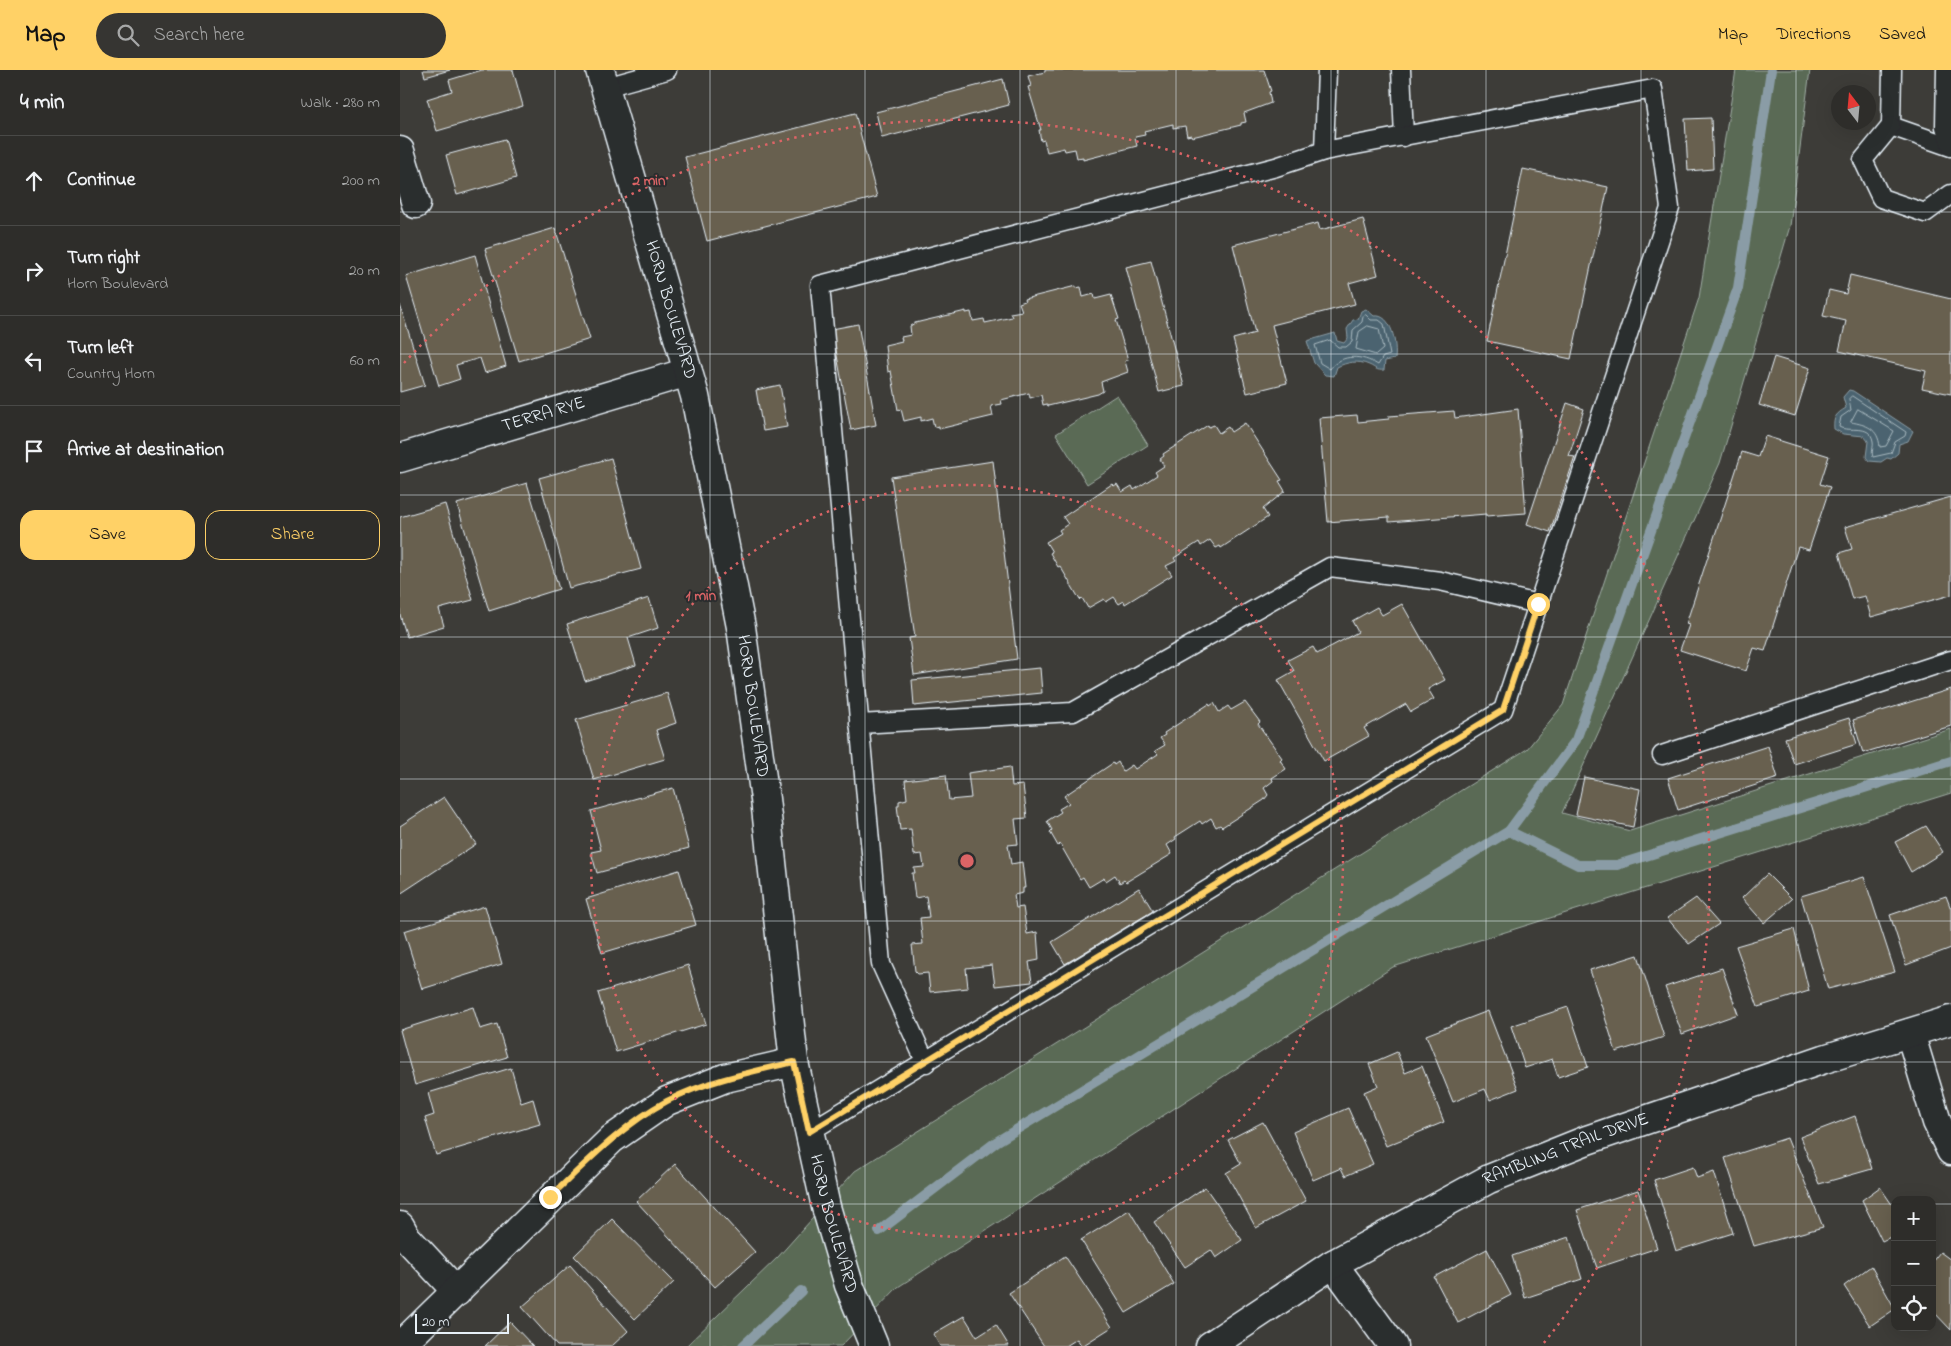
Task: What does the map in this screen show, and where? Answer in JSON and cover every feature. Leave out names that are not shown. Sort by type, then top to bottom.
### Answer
[{"type":"street","name":"HORN BOULEVARD","points":[[603,79],[695,396],[741,627],[765,798],[794,1062],[826,1207],[850,1285],[874,1346]]},
{"type":"street","points":[[400,151],[416,204]]},
{"type":"street","name":"TERRA RYE","points":[[400,458],[688,372]]},
{"type":"street","name":"RAMBLING TRAIL DRIVE","points":[[1210,1346],[1333,1264],[1489,1179],[1587,1140],[1824,1059],[1951,1020]]},
{"type":"street","points":[[1910,1033],[1937,1122],[1951,1151]]},
{"type":"street","points":[[400,1346],[457,1292],[550,1197],[612,1139],[667,1101],[725,1078],[794,1062]]},
{"type":"street","points":[[400,1226],[406,1237],[457,1292]]},
{"type":"street","points":[[1333,1264],[1393,1346]]},
{"type":"lane","points":[[603,79],[667,70]]},
{"type":"lane","points":[[1324,151],[1327,70]]},
{"type":"lane","points":[[1401,70],[1404,137]]},
{"type":"lane","points":[[1892,70],[1891,126],[1863,160],[1881,198],[1925,213],[1951,194]]},
{"type":"lane","points":[[1946,70],[1945,127],[1951,146]]},
{"type":"lane","points":[[809,1132],[926,1063],[1503,710],[1670,208],[1653,89],[1324,151],[1276,167],[820,285],[881,964],[926,1063]]},
{"type":"lane","points":[[1891,126],[1951,146]]},
{"type":"lane","points":[[859,724],[1073,712],[1330,567],[1440,581],[1538,604]]},
{"type":"lane","points":[[1662,755],[1951,660]]},
{"type":"green space","points":[[1736,70],[1810,70],[1790,226],[1720,463],[1562,813],[1630,831],[1951,729],[1951,793],[1393,967],[898,1287],[841,1346],[686,1346],[778,1257],[855,1171],[1527,749],[1563,705],[1699,298]]},
{"type":"green space","points":[[1117,395],[1148,445],[1087,484],[1056,434]]},
{"type":"water","points":[[1366,309],[1374,316],[1380,316],[1385,319],[1389,325],[1394,338],[1395,359],[1385,361],[1384,370],[1378,370],[1365,363],[1353,362],[1337,367],[1334,376],[1325,375],[1314,363],[1307,341],[1335,333],[1337,341],[1344,343],[1348,338],[1347,329],[1353,320],[1358,319],[1361,311]]},
{"type":"water","points":[[1849,390],[1913,431],[1908,441],[1899,444],[1898,453],[1891,459],[1887,458],[1881,462],[1869,461],[1866,457],[1868,441],[1864,436],[1843,434],[1834,429],[1836,416],[1846,408],[1843,397]]},
{"type":"building","points":[[423,70],[450,70],[425,77]]},
{"type":"building","points":[[482,70],[513,70],[523,106],[437,131],[427,99],[452,91],[449,80]]},
{"type":"building","points":[[1045,70],[1264,70],[1271,91],[1269,92],[1271,103],[1244,113],[1246,122],[1241,123],[1241,125],[1192,137],[1191,135],[1187,136],[1185,126],[1173,128],[1173,124],[1144,131],[1145,135],[1135,137],[1137,146],[1083,160],[1083,157],[1077,158],[1075,149],[1065,151],[1064,148],[1047,152],[1044,140],[1041,141],[1039,130],[1041,130],[1028,87],[1031,86],[1028,76],[1045,72]]},
{"type":"building","points":[[1003,79],[1009,105],[882,138],[876,112]]},
{"type":"building","points":[[855,113],[877,197],[707,241],[685,157]]},
{"type":"building","points":[[1711,118],[1713,169],[1688,171],[1685,119]]},
{"type":"building","points":[[505,139],[516,178],[457,195],[446,155]]},
{"type":"building","points":[[1523,169],[1608,187],[1571,359],[1487,341]]},
{"type":"building","points":[[1363,219],[1378,275],[1349,283],[1355,304],[1272,325],[1287,383],[1247,393],[1233,339],[1255,333],[1233,245],[1318,223],[1320,230]]},
{"type":"building","points":[[555,228],[590,339],[519,361],[485,249]]},
{"type":"building","points":[[475,255],[506,366],[485,373],[480,358],[456,365],[460,379],[439,386],[406,276]]},
{"type":"building","points":[[1151,261],[1184,386],[1159,392],[1126,267]]},
{"type":"building","points":[[1850,275],[1951,299],[1951,394],[1922,388],[1926,371],[1839,351],[1846,321],[1823,316],[1829,290],[1846,294]]},
{"type":"building","points":[[1076,286],[1076,288],[1081,287],[1083,297],[1094,294],[1095,299],[1111,295],[1119,319],[1116,320],[1128,360],[1125,361],[1128,372],[1101,382],[1103,391],[1098,394],[1048,406],[1047,404],[1043,405],[1041,395],[1030,398],[1029,393],[1001,400],[1002,404],[991,406],[993,416],[939,429],[939,426],[934,427],[932,418],[921,421],[921,417],[904,421],[901,409],[898,410],[891,371],[888,372],[885,345],[902,341],[901,337],[911,335],[910,326],[915,323],[966,311],[966,313],[971,312],[973,321],[984,319],[985,323],[1012,317],[1010,313],[1022,311],[1019,303],[1025,301],[1024,299]]},
{"type":"building","points":[[400,305],[425,385],[400,392]]},
{"type":"building","points":[[858,324],[876,425],[851,430],[832,329]]},
{"type":"building","points":[[1774,357],[1810,368],[1795,416],[1759,405]]},
{"type":"building","points":[[780,385],[787,427],[763,431],[756,390]]},
{"type":"building","points":[[1567,403],[1584,409],[1569,456],[1575,457],[1550,532],[1527,524]]},
{"type":"building","points":[[1518,409],[1526,513],[1486,516],[1486,514],[1389,522],[1389,517],[1328,522],[1319,418],[1357,415],[1358,422],[1389,419],[1389,416],[1454,411],[1455,418]]},
{"type":"building","points":[[1245,423],[1282,480],[1279,481],[1285,491],[1263,509],[1268,517],[1221,548],[1220,546],[1216,548],[1210,540],[1201,546],[1199,542],[1174,558],[1176,561],[1166,566],[1172,575],[1125,604],[1124,601],[1119,604],[1114,597],[1106,602],[1104,599],[1088,608],[1082,598],[1080,600],[1060,566],[1058,567],[1046,542],[1061,533],[1059,530],[1068,524],[1063,517],[1112,484],[1114,486],[1117,484],[1122,492],[1132,486],[1134,490],[1157,475],[1155,472],[1164,466],[1160,459],[1164,456],[1163,454],[1208,425],[1209,427],[1214,425],[1219,433],[1228,427],[1231,432]]},
{"type":"building","points":[[1765,436],[1829,456],[1820,484],[1830,487],[1809,550],[1798,547],[1765,651],[1754,648],[1746,671],[1680,650],[1689,625],[1686,624],[1742,452],[1758,457]]},
{"type":"building","points":[[611,458],[641,569],[569,588],[539,478]]},
{"type":"building","points":[[993,461],[1017,659],[914,675],[909,638],[915,637],[891,477]]},
{"type":"building","points":[[527,483],[559,589],[489,611],[457,504]]},
{"type":"building","points":[[1951,497],[1951,595],[1871,617],[1865,596],[1852,599],[1839,553],[1852,549],[1845,527]]},
{"type":"building","points":[[445,504],[473,600],[439,609],[444,626],[407,637],[400,615],[400,517]]},
{"type":"building","points":[[649,598],[658,628],[628,638],[636,665],[585,681],[567,624]]},
{"type":"building","points":[[1402,604],[1445,680],[1428,689],[1434,699],[1411,712],[1406,704],[1364,728],[1369,736],[1324,761],[1278,680],[1294,671],[1288,660],[1313,647],[1317,654],[1358,632],[1352,621],[1377,607],[1382,615]]},
{"type":"building","points":[[1040,668],[1042,693],[914,706],[912,680]]},
{"type":"building","points":[[1951,689],[1951,726],[1863,753],[1853,720]]},
{"type":"building","points":[[667,693],[676,723],[656,730],[665,759],[594,780],[576,720]]},
{"type":"building","points":[[1245,702],[1260,722],[1258,724],[1282,758],[1280,760],[1286,769],[1272,778],[1273,781],[1264,788],[1268,795],[1264,800],[1222,827],[1220,825],[1216,827],[1211,818],[1202,824],[1200,821],[1175,837],[1176,839],[1167,845],[1172,854],[1126,882],[1124,880],[1120,883],[1115,875],[1106,881],[1104,878],[1089,887],[1083,877],[1080,879],[1060,844],[1058,846],[1050,832],[1052,830],[1047,821],[1061,812],[1059,809],[1069,803],[1064,796],[1113,763],[1114,765],[1118,762],[1123,771],[1132,765],[1135,769],[1158,754],[1155,751],[1165,745],[1160,738],[1165,735],[1164,733],[1209,704],[1210,706],[1214,703],[1219,712],[1228,706],[1231,710]]},
{"type":"building","points":[[1849,718],[1857,744],[1794,764],[1785,738]]},
{"type":"building","points":[[1768,746],[1778,778],[1678,810],[1668,778]]},
{"type":"building","points":[[1010,767],[1012,786],[1023,785],[1027,818],[1015,819],[1018,844],[1008,845],[1011,864],[1022,862],[1025,888],[1023,888],[1023,893],[1014,895],[1016,908],[1023,907],[1027,934],[1037,932],[1039,960],[1029,962],[1032,982],[995,986],[992,965],[966,968],[968,988],[930,992],[928,973],[918,974],[915,971],[912,945],[923,944],[920,918],[929,917],[926,896],[915,898],[912,873],[915,873],[914,868],[924,867],[922,854],[914,855],[911,829],[900,830],[897,805],[899,805],[899,801],[907,799],[905,780],[946,775],[949,800],[971,798],[968,773]]},
{"type":"building","points":[[1584,777],[1640,789],[1633,827],[1576,815]]},
{"type":"building","points":[[673,788],[689,848],[597,873],[591,852],[601,850],[591,811]]},
{"type":"building","points":[[444,797],[476,844],[400,894],[400,826]]},
{"type":"building","points":[[1926,826],[1943,852],[1911,872],[1895,842]]},
{"type":"building","points":[[679,870],[696,925],[602,953],[586,899]]},
{"type":"building","points":[[1767,874],[1792,899],[1764,923],[1742,898]]},
{"type":"building","points":[[1864,877],[1895,972],[1828,989],[1801,896]]},
{"type":"building","points":[[1139,888],[1153,911],[1065,964],[1052,942]]},
{"type":"building","points":[[1946,896],[1951,909],[1951,948],[1906,965],[1890,915]]},
{"type":"building","points":[[1696,898],[1719,924],[1689,944],[1667,918]]},
{"type":"building","points":[[485,906],[502,964],[422,989],[404,931]]},
{"type":"building","points":[[1794,929],[1809,991],[1758,1007],[1736,946]]},
{"type":"building","points":[[1638,955],[1664,1037],[1616,1052],[1590,970]]},
{"type":"building","points":[[688,965],[706,1024],[616,1052],[598,993]]},
{"type":"building","points":[[1722,968],[1738,1014],[1682,1034],[1665,987]]},
{"type":"building","points":[[473,1007],[480,1029],[497,1024],[507,1057],[415,1085],[400,1030]]},
{"type":"building","points":[[1568,1007],[1588,1067],[1558,1077],[1552,1059],[1525,1068],[1511,1026]]},
{"type":"building","points":[[1488,1011],[1518,1089],[1490,1100],[1485,1089],[1453,1102],[1426,1035]]},
{"type":"building","points":[[1397,1052],[1405,1073],[1422,1066],[1444,1122],[1386,1146],[1364,1092],[1378,1086],[1369,1064]]},
{"type":"building","points":[[511,1068],[521,1103],[533,1099],[540,1124],[436,1155],[425,1118],[434,1115],[428,1093]]},
{"type":"building","points":[[1348,1108],[1373,1164],[1345,1176],[1341,1168],[1313,1180],[1293,1132]]},
{"type":"building","points":[[1855,1116],[1872,1169],[1819,1184],[1800,1137]]},
{"type":"building","points":[[1263,1122],[1306,1201],[1256,1228],[1226,1173],[1241,1164],[1228,1140]]},
{"type":"building","points":[[1787,1138],[1823,1227],[1754,1246],[1725,1158]]},
{"type":"building","points":[[675,1164],[755,1252],[715,1287],[636,1201]]},
{"type":"building","points":[[1693,1167],[1697,1178],[1714,1172],[1733,1233],[1676,1251],[1654,1180]]},
{"type":"building","points":[[1205,1187],[1242,1240],[1216,1258],[1211,1250],[1185,1267],[1154,1222]]},
{"type":"building","points":[[1880,1187],[1891,1203],[1891,1237],[1882,1241],[1862,1200]]},
{"type":"building","points":[[1638,1190],[1657,1248],[1597,1268],[1577,1210]]},
{"type":"building","points":[[1129,1210],[1174,1284],[1126,1313],[1081,1240]]},
{"type":"building","points":[[612,1219],[674,1282],[635,1319],[574,1256]]},
{"type":"building","points":[[1569,1237],[1582,1279],[1525,1298],[1512,1256]]},
{"type":"building","points":[[1487,1249],[1511,1295],[1458,1323],[1434,1277]]},
{"type":"building","points":[[1940,1252],[1951,1260],[1951,1330],[1936,1314],[1936,1257]]},
{"type":"building","points":[[1065,1256],[1112,1327],[1082,1346],[1077,1339],[1066,1346],[1044,1346],[1009,1293]]},
{"type":"building","points":[[570,1265],[628,1331],[612,1346],[557,1346],[522,1307]]},
{"type":"building","points":[[1871,1266],[1891,1302],[1891,1312],[1870,1326],[1844,1286]]},
{"type":"building","points":[[964,1316],[977,1337],[996,1325],[1009,1346],[940,1346],[933,1334]]},
{"type":"building","points":[[510,1322],[533,1346],[485,1346]]},
{"type":"waterway","points":[[879,1231],[996,1142],[1509,831],[1576,740],[1738,288],[1771,70]]},
{"type":"waterway","points":[[1509,831],[1578,865],[1617,865],[1951,761]]},
{"type":"waterway","points":[[743,1346],[801,1291]]},
{"type":"route","points":[[550,1197],[612,1139],[667,1101],[725,1078],[794,1062],[809,1132],[911,1072],[1503,710],[1538,604]]}]
